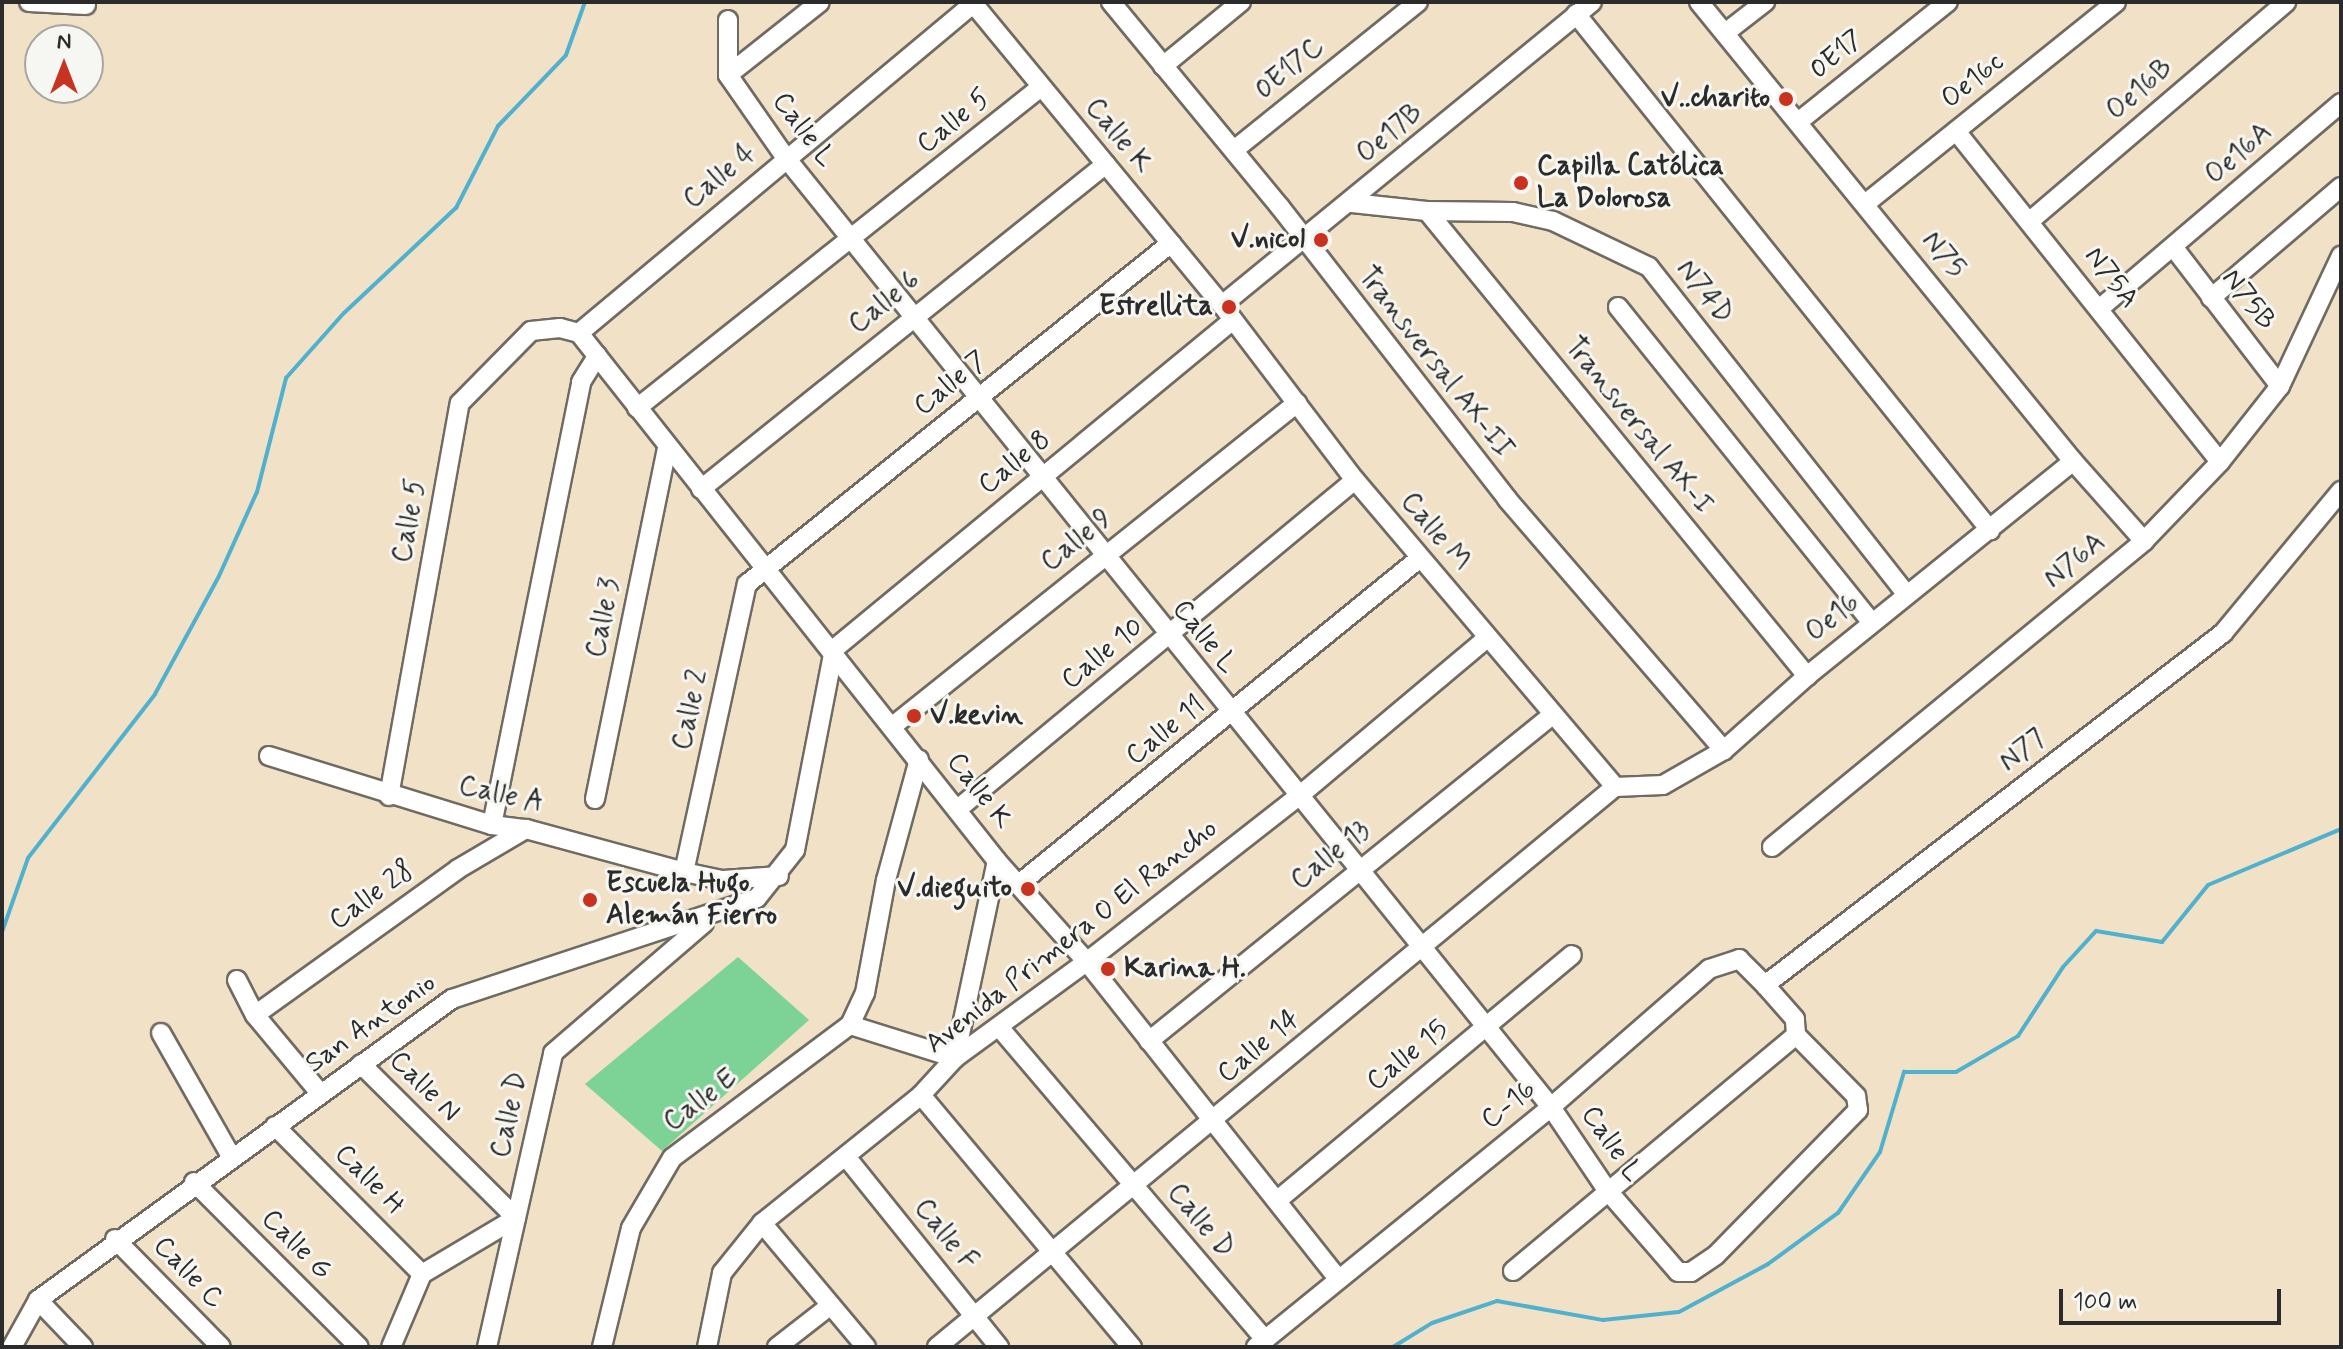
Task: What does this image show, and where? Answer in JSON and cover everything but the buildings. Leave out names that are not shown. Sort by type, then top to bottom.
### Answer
[{"type":"street","points":[[29,2],[86,5]]},
{"type":"street","points":[[728,75],[820,2]]},
{"type":"street","name":"Transversal AX-II","points":[[1111,2],[1234,150],[1300,239],[1507,499],[1724,750]]},
{"type":"street","points":[[1163,66],[1241,2]]},
{"type":"street","name":"0E17C","points":[[1234,150],[1418,2]]},
{"type":"street","name":"Oe17B","points":[[1227,313],[1300,239],[1352,203],[1592,2]]},
{"type":"street","name":"N75","points":[[1699,2],[2073,461],[2144,541]]},
{"type":"street","points":[[1725,33],[1765,2]]},
{"type":"street","name":"0E17","points":[[1798,122],[1948,2]]},
{"type":"street","name":"Oe16c","points":[[1865,204],[2116,2]]},
{"type":"street","name":"Oe16B","points":[[2030,221],[2286,2]]},
{"type":"street","name":"Calle K","points":[[973,3],[1227,313]]},
{"type":"street","name":"Calle 4","points":[[579,333],[973,3]]},
{"type":"street","points":[[1576,14],[1990,530]]},
{"type":"street","points":[[728,20],[728,75]]},
{"type":"street","name":"Calle L","points":[[728,75],[786,158],[979,397],[1040,479],[1231,715],[1300,795],[1419,949],[1551,1107],[1607,1190],[1678,1272],[1698,1269],[1716,1255],[1858,1110],[1856,1096],[1796,1035]]},
{"type":"street","name":"Calle 5","points":[[637,408],[853,240],[1041,87]]},
{"type":"street","name":"Oe16A","points":[[2099,309],[2341,103]]},
{"type":"street","name":"N75A","points":[[1956,131],[2220,462]]},
{"type":"street","name":"Calle 6","points":[[701,489],[1106,164]]},
{"type":"street","points":[[2211,298],[2341,187]]},
{"type":"street","name":"N74D","points":[[1352,203],[1427,211],[1513,212],[1553,221],[1649,267],[1907,595]]},
{"type":"street","name":"Transversal AX-I","points":[[1427,211],[1807,676]]},
{"type":"street","name":"Calle 7","points":[[766,568],[1171,243]]},
{"type":"street","name":"N75B","points":[[2174,248],[2280,386]]},
{"type":"street","name":"N76A","points":[[1772,847],[2144,541],[2220,462],[2280,386],[2341,256]]},
{"type":"street","points":[[1618,307],[1872,623]]},
{"type":"street","name":"Calle M","points":[[1227,313],[1355,480],[1551,716],[1615,787]]},
{"type":"street","name":"Calle 8","points":[[834,649],[1040,479],[1227,313]]},
{"type":"street","name":"Calle 5","points":[[389,796],[460,403],[531,331],[560,328],[579,333]]},
{"type":"street","name":"Calle K","points":[[579,333],[667,448],[834,649],[997,861],[1087,962],[1213,1122],[1279,1199],[1338,1279]]},
{"type":"street","points":[[492,825],[581,382],[597,356]]},
{"type":"street","name":"Calle 9","points":[[894,725],[1297,403]]},
{"type":"street","name":"Calle 3","points":[[595,799],[667,448]]},
{"type":"street","name":"Oe16","points":[[1615,787],[1663,785],[1724,750],[1807,676],[2073,461]]},
{"type":"street","name":"Calle 10","points":[[959,808],[1355,480]]},
{"type":"street","name":"N77","points":[[1765,985],[2223,633],[2341,491]]},
{"type":"street","name":"Calle 11","points":[[1019,884],[1231,715],[1420,558]]},
{"type":"street","name":"Calle 2","points":[[684,872],[747,584],[766,568]]},
{"type":"street","name":"Avenida Primera O El Rancho","points":[[707,1347],[722,1273],[762,1223],[847,1158],[921,1095],[955,1058],[1087,962],[1300,795],[1487,638]]},
{"type":"street","name":"San Antonio","points":[[13,1342],[38,1300],[115,1239],[452,999],[712,916],[757,898],[779,876],[795,850],[834,649]]},
{"type":"street","name":"Calle 13","points":[[1149,1041],[1551,716]]},
{"type":"street","name":"Calle A","points":[[269,756],[389,796],[492,825],[526,829],[684,872],[723,880],[779,876]]},
{"type":"street","name":"Calle E","points":[[602,1347],[631,1228],[672,1158],[850,1025],[865,993],[886,880],[919,759]]},
{"type":"street","name":"Calle 14","points":[[937,1347],[1615,787]]},
{"type":"street","name":"Calle 28","points":[[255,1015],[458,869],[526,829]]},
{"type":"street","points":[[850,1025],[955,1058],[997,861]]},
{"type":"street","points":[[723,880],[730,908]]},
{"type":"street","name":"Calle D","points":[[487,1347],[553,1053],[712,916]]},
{"type":"street","name":"Calle 15","points":[[1279,1199],[1572,955]]},
{"type":"street","name":"C-16","points":[[1260,1344],[1551,1107],[1709,969],[1739,959],[1765,985]]},
{"type":"street","points":[[237,980],[255,1015],[320,1093]]},
{"type":"street","points":[[1513,1271],[1796,1035],[1795,1019],[1765,985]]},
{"type":"street","name":"Calle D","points":[[999,1027],[1134,1186],[1260,1344]]},
{"type":"street","points":[[161,1033],[231,1156]]},
{"type":"street","name":"Calle N","points":[[361,1064],[516,1218]]},
{"type":"street","points":[[921,1095],[1132,1347]]},
{"type":"street","name":"Calle H","points":[[275,1126],[422,1274]]},
{"type":"street","name":"Calle F","points":[[847,1158],[999,1347]]},
{"type":"street","name":"Calle G","points":[[194,1182],[359,1347]]},
{"type":"street","points":[[391,1347],[422,1274],[516,1218]]},
{"type":"street","points":[[762,1223],[866,1347]]},
{"type":"street","name":"Calle C","points":[[115,1239],[221,1347]]},
{"type":"street","points":[[38,1300],[83,1347]]},
{"type":"street","points":[[777,1347],[831,1305]]},
{"type":"green space","points":[[738,957],[809,1020],[662,1151],[585,1084]]},
{"type":"waterway","points":[[2,932],[28,858],[155,694],[219,576],[257,492],[286,378],[344,313],[456,208],[498,126],[566,55],[585,2]]},
{"type":"waterway","points":[[1393,1347],[1432,1323],[1497,1301],[1603,1320],[1679,1312],[1768,1264],[1838,1213],[1880,1152],[1904,1072],[1956,1072],[2018,1036],[2063,967],[2096,931],[2162,942],[2208,885],[2341,829]]},
{"type":"place","name":"V..charito","points":[[1786,99]]},
{"type":"place","name":"Capilla Católica La Dolorosa","points":[[1521,183]]},
{"type":"place","name":"V.nicol","points":[[1321,240]]},
{"type":"place","name":"Estrellita","points":[[1229,307]]},
{"type":"place","name":"V.kevin","points":[[914,716]]},
{"type":"place","name":"V.dieguito","points":[[1028,889]]},
{"type":"place","name":"Escuela Hugo Alemán Fierro","points":[[590,900]]},
{"type":"place","name":"Karina H.","points":[[1108,969]]}]
